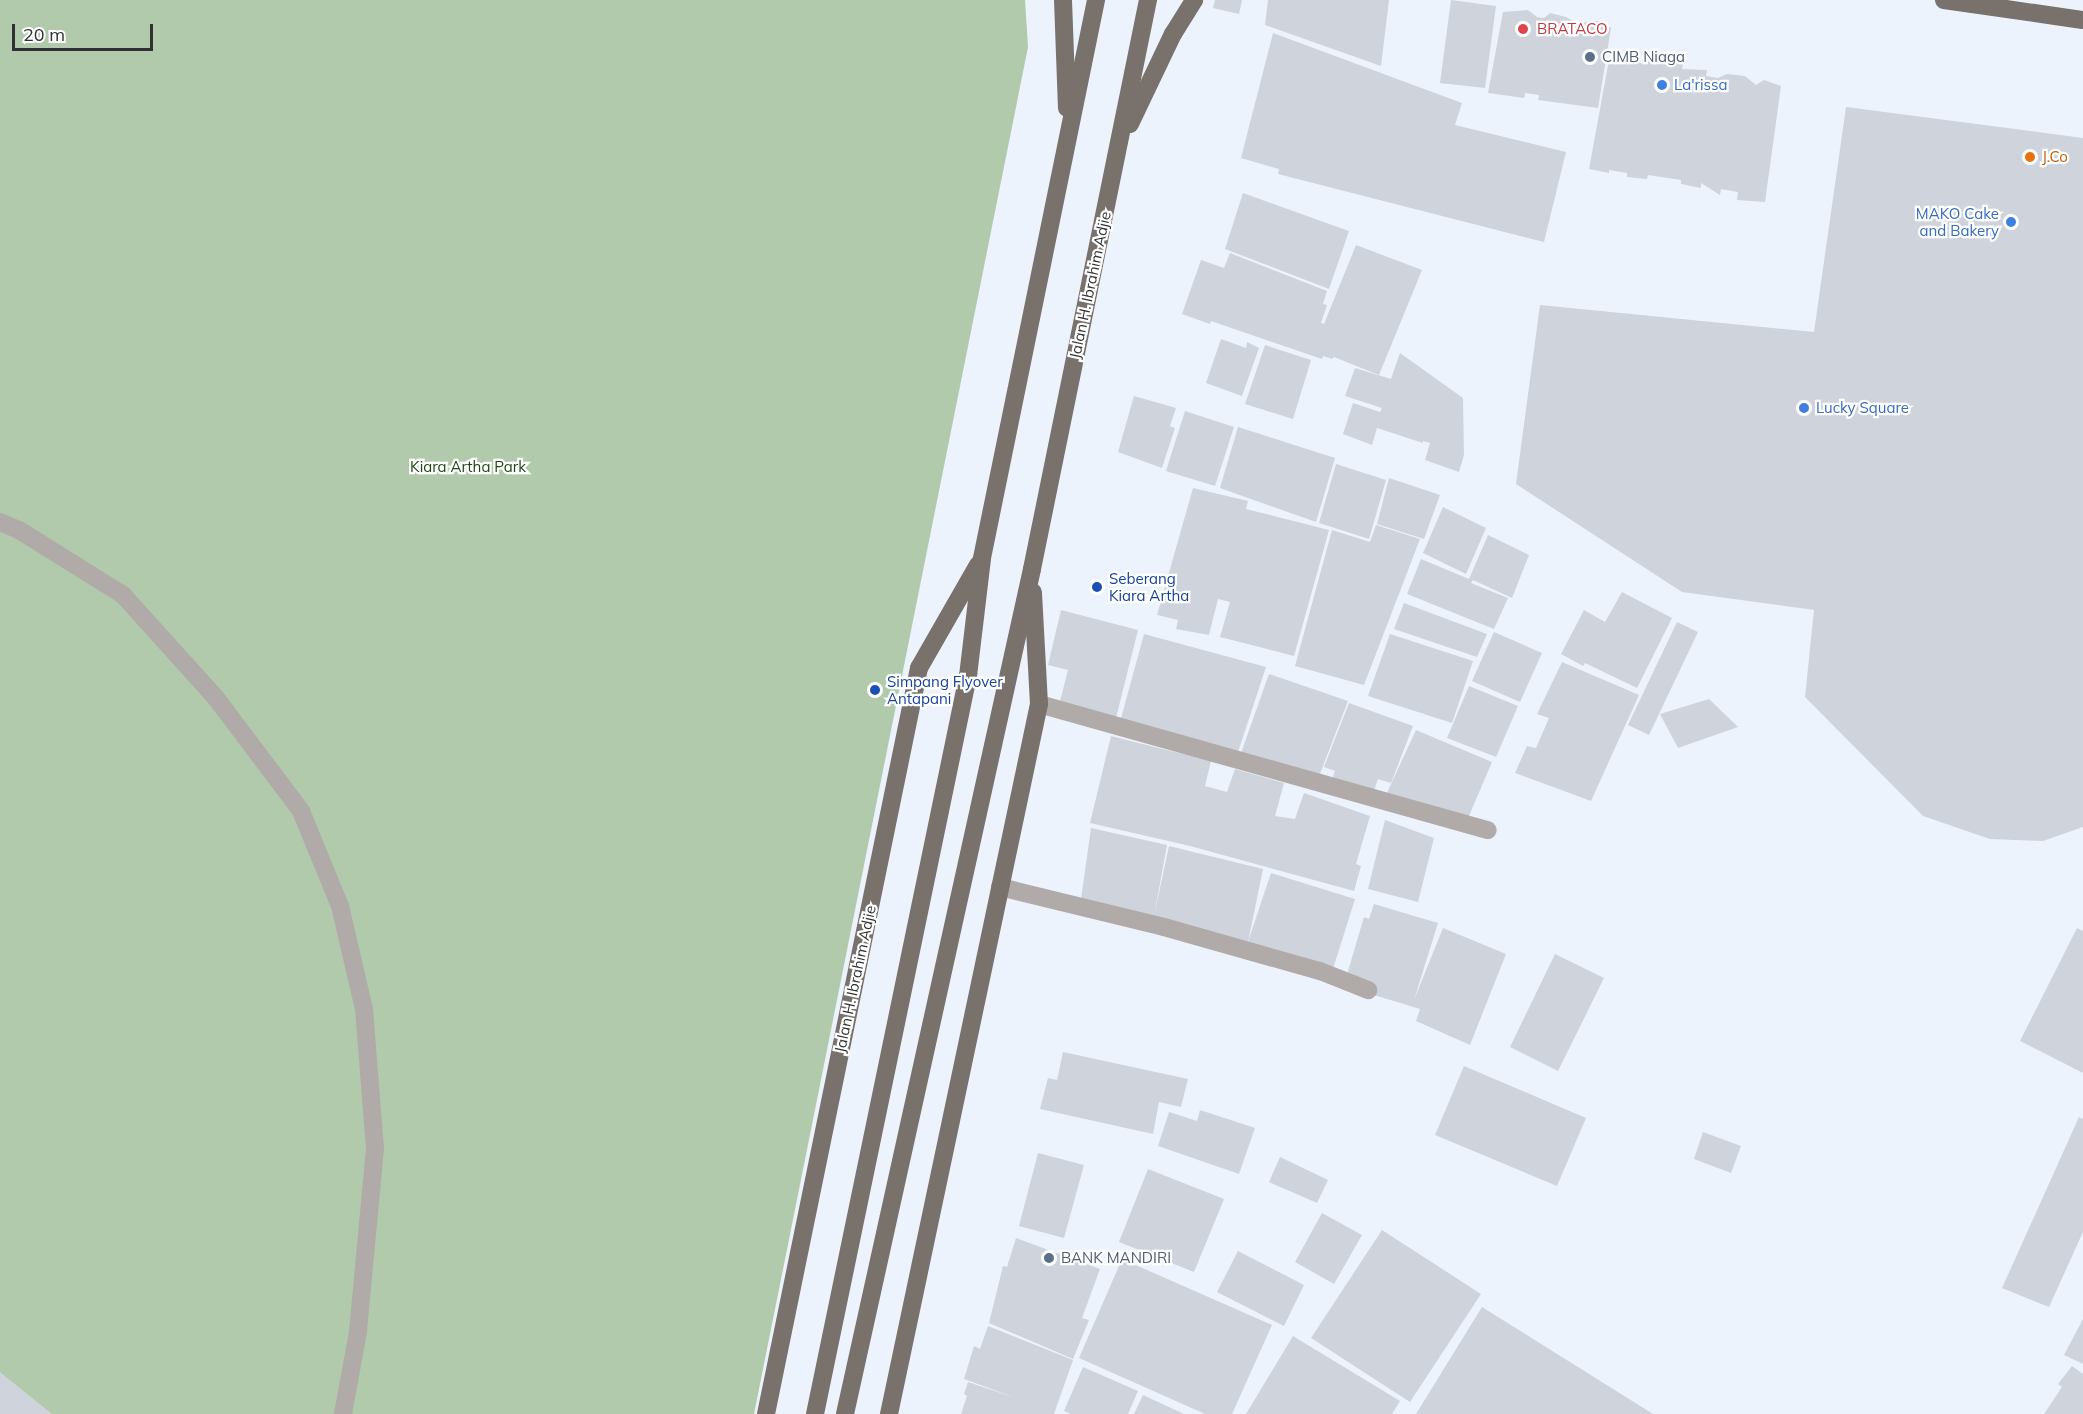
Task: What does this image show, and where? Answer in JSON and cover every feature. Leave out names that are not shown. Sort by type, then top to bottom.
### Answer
[{"type":"main road","points":[[1063,0],[1068,140]]},
{"type":"main road","name":"Jalan H. Ibrahim Adjie","points":[[815,1414],[968,676],[982,558],[1096,0]]},
{"type":"main road","name":"Jalan H. Ibrahim Adjie","points":[[845,1414],[1032,569],[1148,0]]},
{"type":"main road","points":[[1118,148],[1173,34],[1194,0]]},
{"type":"main road","points":[[1944,0],[2083,20]]},
{"type":"main road","name":"Jalan H. Ibrahim Adjie","points":[[766,1414],[920,668],[982,558]]},
{"type":"main road","name":"Jalan H. Ibrahim Adjie","points":[[889,1414],[1039,704],[1032,569]]},
{"type":"street","points":[[0,522],[20,530],[123,595],[216,698],[301,811],[340,906],[364,1009],[375,1148],[358,1332],[343,1414]]},
{"type":"street","points":[[1039,704],[1488,831]]},
{"type":"street","points":[[1000,887],[1164,927],[1320,971],[1368,990]]},
{"type":"green space","name":"Kiara Artha Park","points":[[0,0],[1025,0],[1028,47],[754,1414],[0,1414]]},
{"type":"building","points":[[1215,0],[1242,0],[1239,14],[1213,8]]},
{"type":"building","points":[[1268,0],[1389,0],[1381,66],[1265,25]]},
{"type":"building","points":[[1451,0],[1496,6],[1485,88],[1440,83]]},
{"type":"building","points":[[1528,10],[1537,17],[1544,18],[1550,13],[1566,17],[1576,23],[1600,21],[1611,28],[1598,108],[1538,100],[1539,95],[1525,93],[1524,98],[1488,93],[1503,12]]},
{"type":"building","points":[[1273,33],[1462,103],[1455,125],[1566,152],[1544,242],[1278,174],[1279,169],[1241,158]]},
{"type":"building","points":[[1617,56],[1633,57],[1642,64],[1642,59],[1683,63],[1682,69],[1707,70],[1706,76],[1718,78],[1727,74],[1745,76],[1756,85],[1764,80],[1781,86],[1765,202],[1737,200],[1738,192],[1721,189],[1720,195],[1701,183],[1701,188],[1681,184],[1681,180],[1648,175],[1647,179],[1627,177],[1627,173],[1609,170],[1609,173],[1589,169],[1609,60]]},
{"type":"building","name":"Lucky Square","points":[[1846,107],[2083,138],[2083,827],[2043,841],[1990,839],[1923,816],[1805,697],[1814,610],[1682,592],[1516,484],[1540,305],[1814,332]]},
{"type":"building","points":[[1243,193],[1349,231],[1329,289],[1225,249]]},
{"type":"building","points":[[1356,245],[1422,270],[1379,375],[1334,357],[1332,359],[1323,356],[1322,359],[1211,321],[1210,324],[1182,314],[1201,260],[1224,268],[1230,253],[1327,291],[1323,304],[1327,305],[1321,323],[1324,324]]},
{"type":"building","points":[[1221,339],[1246,348],[1247,342],[1259,348],[1242,396],[1206,383]]},
{"type":"building","points":[[1265,345],[1311,360],[1293,419],[1245,404]]},
{"type":"building","points":[[1400,353],[1463,398],[1464,455],[1459,472],[1425,460],[1430,443],[1423,441],[1423,443],[1377,428],[1372,445],[1343,434],[1353,403],[1380,412],[1382,408],[1345,396],[1355,368],[1391,379]]},
{"type":"building","points":[[1134,396],[1176,408],[1170,426],[1175,428],[1162,468],[1118,452]]},
{"type":"building","points":[[1185,411],[1234,427],[1215,486],[1166,471]]},
{"type":"building","points":[[1238,427],[1335,458],[1316,522],[1220,488]]},
{"type":"building","points":[[1336,464],[1386,480],[1369,539],[1319,523]]},
{"type":"building","points":[[1389,478],[1440,495],[1424,539],[1377,524]]},
{"type":"building","points":[[1193,488],[1248,501],[1246,509],[1329,530],[1294,656],[1220,637],[1230,602],[1218,599],[1209,635],[1176,629],[1178,620],[1157,615]]},
{"type":"building","points":[[1443,507],[1486,528],[1466,574],[1423,553]]},
{"type":"building","points":[[1376,525],[1420,539],[1364,685],[1295,666],[1332,530],[1370,542]]},
{"type":"building","points":[[1488,535],[1529,555],[1512,598],[1473,580],[1471,583],[1508,598],[1494,629],[1407,594],[1421,559],[1469,579]]},
{"type":"building","points":[[1622,592],[1672,618],[1637,688],[1585,663],[1583,666],[1561,654],[1584,610],[1605,622]]},
{"type":"building","points":[[1404,603],[1487,634],[1477,657],[1394,629]]},
{"type":"building","points":[[1061,610],[1138,630],[1115,722],[1058,709],[1068,670],[1048,665]]},
{"type":"building","points":[[1677,622],[1698,632],[1649,735],[1628,725]]},
{"type":"building","points":[[1494,632],[1542,653],[1520,702],[1472,681]]},
{"type":"building","points":[[1144,634],[1266,667],[1238,752],[1120,722]]},
{"type":"building","points":[[1390,634],[1473,661],[1452,723],[1368,696]]},
{"type":"building","points":[[1562,662],[1639,695],[1591,801],[1515,773],[1527,746],[1536,748],[1549,718],[1537,714]]},
{"type":"building","points":[[1269,674],[1348,701],[1318,779],[1241,753]]},
{"type":"building","points":[[1469,686],[1518,706],[1496,757],[1447,738]]},
{"type":"building","points":[[1709,699],[1738,727],[1678,748],[1660,714]]},
{"type":"building","points":[[1349,703],[1413,726],[1391,783],[1378,779],[1372,796],[1331,783],[1335,771],[1324,767]]},
{"type":"building","points":[[1416,730],[1492,762],[1466,823],[1386,795]]},
{"type":"building","points":[[1111,736],[1211,761],[1205,786],[1227,792],[1235,769],[1284,783],[1275,816],[1295,819],[1304,793],[1370,816],[1356,864],[1361,866],[1354,891],[1190,846],[1090,823]]},
{"type":"building","points":[[1385,820],[1434,838],[1418,902],[1368,889]]},
{"type":"building","points":[[1091,828],[1167,845],[1154,916],[1169,846],[1263,869],[1248,942],[1080,906]]},
{"type":"building","points":[[1271,873],[1355,899],[1333,969],[1248,942]]},
{"type":"building","points":[[1374,904],[1438,923],[1414,1000],[1443,928],[1506,954],[1470,1045],[1416,1021],[1420,1009],[1374,995],[1377,987],[1346,978],[1364,917],[1369,919]]},
{"type":"building","points":[[2077,928],[2083,931],[2083,1073],[2020,1041]]},
{"type":"building","points":[[1555,954],[1604,978],[1558,1071],[1510,1047]]},
{"type":"building","points":[[1063,1052],[1188,1079],[1181,1107],[1159,1102],[1153,1134],[1040,1109],[1048,1078],[1057,1080]]},
{"type":"building","points":[[1464,1066],[1586,1118],[1557,1186],[1435,1135]]},
{"type":"building","points":[[1200,1110],[1255,1128],[1239,1174],[1158,1146],[1169,1112],[1197,1121]]},
{"type":"building","points":[[2079,1117],[2083,1119],[2083,1232],[2049,1307],[2002,1288]]},
{"type":"building","points":[[1703,1132],[1741,1146],[1731,1173],[1694,1159]]},
{"type":"building","points":[[1038,1153],[1084,1165],[1064,1238],[1019,1226]]},
{"type":"building","points":[[1280,1157],[1328,1180],[1317,1203],[1269,1182]]},
{"type":"building","points":[[1148,1169],[1224,1199],[1194,1272],[1119,1242]]},
{"type":"building","points":[[1322,1213],[1362,1235],[1334,1284],[1295,1262]]},
{"type":"building","points":[[1382,1230],[1481,1294],[1410,1402],[1311,1338]]},
{"type":"building","points":[[1016,1238],[1100,1269],[1082,1318],[1089,1320],[1073,1359],[989,1323],[1003,1266],[1007,1267]]},
{"type":"building","points":[[1238,1251],[1304,1285],[1284,1326],[1217,1292]]},
{"type":"building","points":[[1122,1259],[1272,1325],[1232,1414],[1205,1414],[1079,1358]]},
{"type":"building","points":[[1482,1307],[1653,1414],[1416,1414]]},
{"type":"building","points":[[2083,1319],[2083,1364],[2064,1355]]},
{"type":"building","points":[[988,1326],[1073,1360],[1054,1414],[961,1414],[967,1396],[964,1394],[968,1382],[1016,1398],[964,1379],[974,1346],[980,1349]]},
{"type":"building","points":[[1293,1336],[1400,1401],[1392,1414],[1246,1414]]},
{"type":"building","points":[[2072,1366],[2083,1374],[2083,1414],[2044,1414],[2062,1387],[2058,1384]]},
{"type":"building","points":[[1083,1367],[1138,1391],[1128,1414],[1071,1414],[1064,1411]]},
{"type":"building","points":[[0,1372],[52,1414],[0,1414]]},
{"type":"building","points":[[1143,1395],[1184,1414],[1134,1414]]},
{"type":"place","name":"BRATACO","points":[[1523,29]]},
{"type":"place","name":"CIMB Niaga","points":[[1590,57]]},
{"type":"place","name":"La'rissa","points":[[1662,85]]},
{"type":"place","name":"J.Co","points":[[2030,157]]},
{"type":"place","name":"MAKO Cake and Bakery","points":[[2011,222]]},
{"type":"place","name":"Lucky Square","points":[[1804,408]]},
{"type":"place","name":"Seberang Kiara Artha","points":[[1097,587]]},
{"type":"place","name":"Simpang Flyover Antapani","points":[[875,690]]},
{"type":"place","name":"BANK MANDIRI","points":[[1049,1258]]}]
